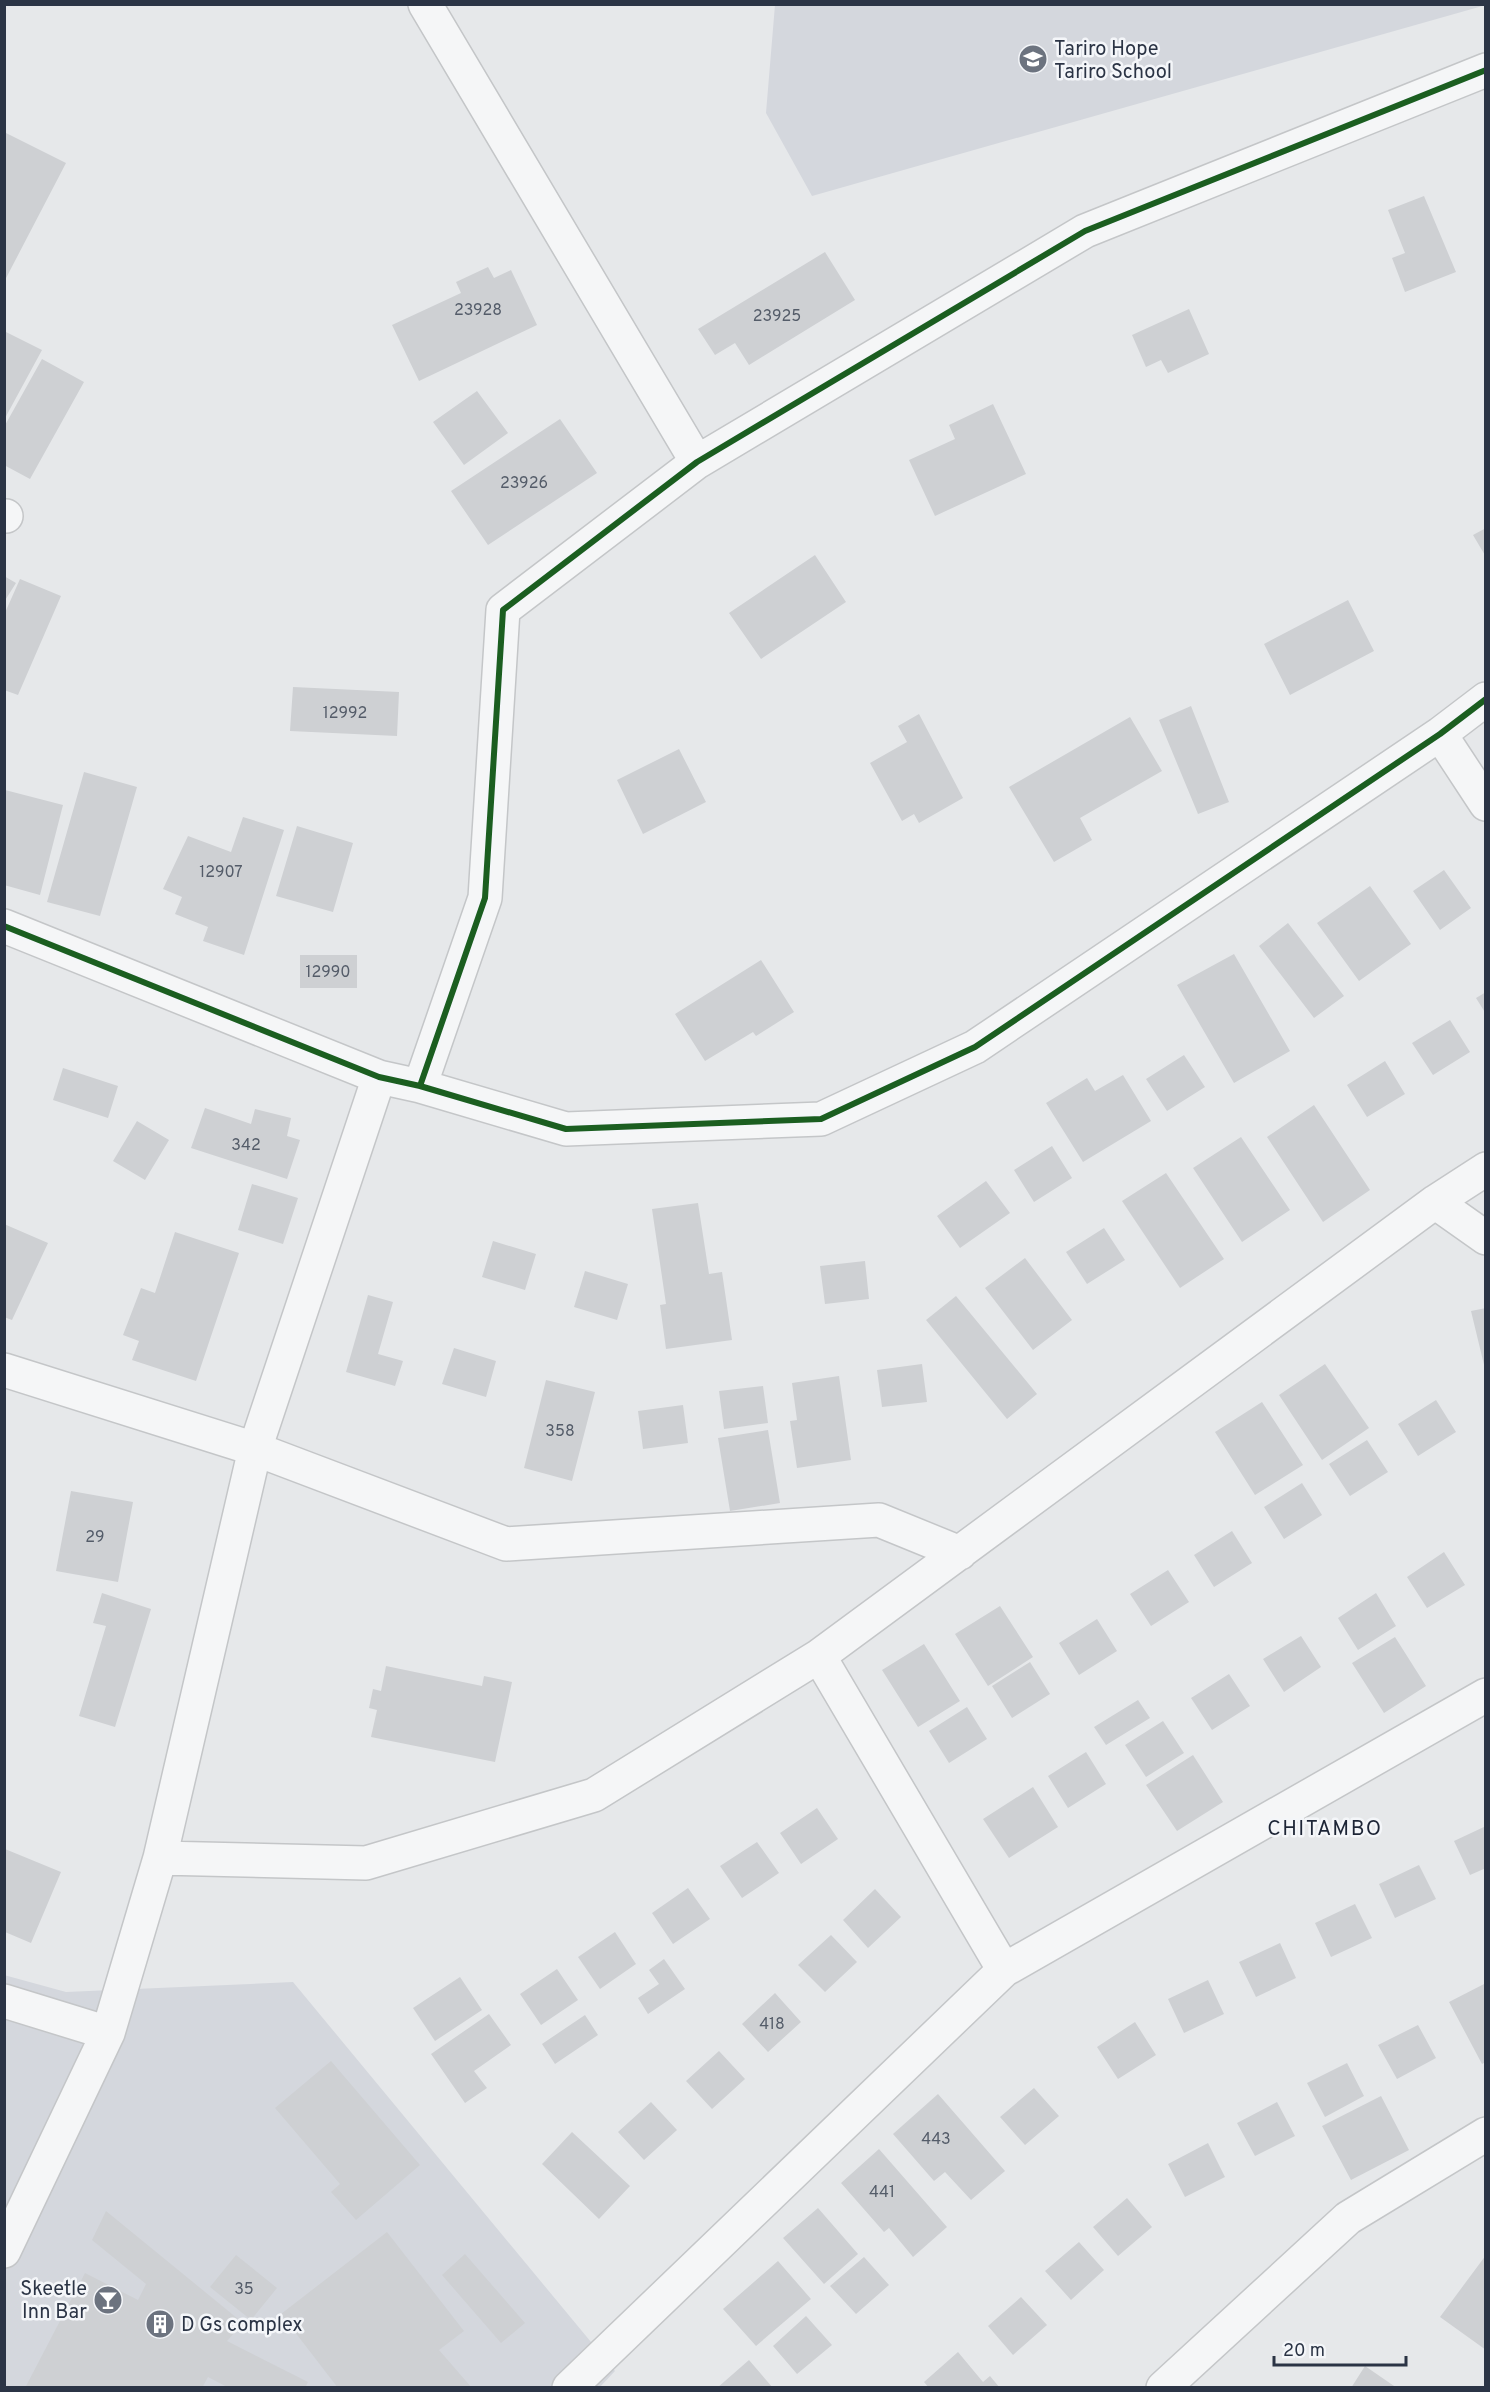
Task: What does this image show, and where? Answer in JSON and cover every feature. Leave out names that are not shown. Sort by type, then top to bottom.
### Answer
[{"type":"street","points":[[425,4],[697,462]]},
{"type":"street","points":[[420,1086],[485,898],[503,610],[697,462],[1085,231],[1485,70]]},
{"type":"street","points":[[4,926],[379,1077],[420,1086],[566,1129],[821,1119],[975,1047],[1440,734],[1485,699]]},
{"type":"street","points":[[1440,734],[1485,804]]},
{"type":"street","points":[[4,2251],[108,2033],[160,1858],[255,1449],[379,1077]]},
{"type":"street","points":[[160,1858],[366,1863],[594,1796],[819,1656],[1435,1202],[1485,1169]]},
{"type":"street","points":[[1435,1202],[1485,1238]]},
{"type":"street","points":[[4,1370],[255,1449],[506,1544],[879,1520],[960,1553]]},
{"type":"street","points":[[819,1656],[1004,1970]]},
{"type":"street","points":[[568,2388],[1004,1970],[1485,1695]]},
{"type":"street","points":[[4,2001],[108,2033]]},
{"type":"street","points":[[1163,2388],[1348,2218],[1485,2134]]},
{"type":"shaded area","name":"Tariro Hope Tariro School","points":[[775,5],[1486,5],[812,196],[766,113]]},
{"type":"shaded area","points":[[4,1975],[66,1992],[293,1982],[615,2371],[599,2388],[5,2387]]},
{"type":"building","points":[[4,132],[66,163],[4,282]]},
{"type":"building","points":[[1424,196],[1456,272],[1405,292],[1392,258],[1405,253],[1388,210]]},
{"type":"building","points":[[825,252],[855,300],[749,365],[735,343],[715,355],[698,329]]},
{"type":"building","points":[[488,267],[494,278],[511,270],[537,325],[419,381],[392,325],[461,293],[456,282]]},
{"type":"building","points":[[1189,309],[1209,354],[1168,373],[1161,360],[1146,367],[1132,335]]},
{"type":"building","points":[[4,331],[42,350],[4,420]]},
{"type":"building","points":[[42,359],[84,382],[30,479],[4,465],[4,427]]},
{"type":"building","points":[[477,391],[508,433],[464,465],[433,422]]},
{"type":"building","points":[[993,404],[1026,474],[935,516],[909,460],[955,439],[949,425]]},
{"type":"building","points":[[560,419],[597,473],[488,545],[451,491]]},
{"type":"building","points":[[1486,528],[1486,557],[1473,535]]},
{"type":"building","points":[[815,555],[846,602],[761,659],[729,613]]},
{"type":"building","points":[[4,576],[16,583],[4,602]]},
{"type":"building","points":[[20,579],[61,596],[18,695],[4,690],[4,615]]},
{"type":"building","points":[[1348,600],[1374,651],[1290,695],[1264,644]]},
{"type":"building","points":[[293,687],[399,692],[397,736],[290,731]]},
{"type":"building","points":[[1191,706],[1229,802],[1198,814],[1159,720]]},
{"type":"building","points":[[919,714],[963,798],[919,823],[914,814],[902,821],[870,763],[907,742],[898,726]]},
{"type":"building","points":[[1130,717],[1162,771],[1080,818],[1092,840],[1054,862],[1009,787]]},
{"type":"building","points":[[679,749],[706,802],[643,834],[617,780]]},
{"type":"building","points":[[84,772],[137,787],[100,916],[47,902]]},
{"type":"building","points":[[5,790],[63,805],[40,895],[4,885]]},
{"type":"building","points":[[243,817],[284,830],[244,955],[203,941],[208,927],[175,914],[182,897],[163,889],[188,836],[231,852]]},
{"type":"building","points":[[297,826],[353,843],[333,912],[276,896]]},
{"type":"building","points":[[1444,870],[1471,908],[1440,930],[1413,891]]},
{"type":"building","points":[[1370,886],[1411,944],[1359,981],[1317,923]]},
{"type":"building","points":[[1288,923],[1344,996],[1314,1018],[1259,946]]},
{"type":"building","points":[[1234,954],[1290,1051],[1234,1083],[1177,985]]},
{"type":"building","points":[[300,955],[357,955],[357,988],[300,988]]},
{"type":"building","points":[[761,960],[794,1012],[756,1036],[753,1032],[705,1061],[675,1014]]},
{"type":"building","points":[[1486,992],[1486,1014],[1476,998]]},
{"type":"building","points":[[1450,1020],[1470,1052],[1433,1075],[1412,1043]]},
{"type":"building","points":[[1184,1055],[1205,1087],[1167,1111],[1146,1079]]},
{"type":"building","points":[[1385,1061],[1405,1094],[1367,1117],[1347,1085]]},
{"type":"building","points":[[63,1068],[118,1086],[108,1118],[53,1100]]},
{"type":"building","points":[[1123,1075],[1151,1121],[1083,1162],[1046,1103],[1087,1078],[1095,1091]]},
{"type":"building","points":[[1314,1105],[1370,1190],[1323,1222],[1267,1137]]},
{"type":"building","points":[[205,1108],[251,1124],[255,1109],[291,1118],[287,1136],[300,1140],[287,1179],[191,1148]]},
{"type":"building","points":[[137,1121],[169,1140],[145,1180],[113,1161]]},
{"type":"building","points":[[1241,1137],[1290,1210],[1242,1242],[1193,1168]]},
{"type":"building","points":[[1052,1146],[1072,1178],[1034,1202],[1014,1170]]},
{"type":"building","points":[[1166,1173],[1224,1259],[1180,1288],[1122,1201]]},
{"type":"building","points":[[986,1181],[1010,1213],[960,1248],[937,1216]]},
{"type":"building","points":[[252,1184],[298,1198],[283,1244],[238,1230]]},
{"type":"building","points":[[698,1203],[709,1274],[722,1272],[732,1340],[666,1349],[660,1305],[666,1304],[652,1209]]},
{"type":"building","points":[[4,1224],[48,1243],[12,1320],[4,1317]]},
{"type":"building","points":[[1104,1228],[1125,1260],[1087,1284],[1066,1252]]},
{"type":"building","points":[[175,1232],[239,1253],[196,1381],[132,1360],[139,1341],[123,1335],[141,1288],[155,1293]]},
{"type":"building","points":[[493,1241],[536,1254],[525,1290],[482,1277]]},
{"type":"building","points":[[1025,1258],[1072,1320],[1033,1350],[985,1288]]},
{"type":"building","points":[[865,1261],[869,1299],[825,1304],[820,1266]]},
{"type":"building","points":[[585,1271],[628,1284],[617,1320],[574,1307]]},
{"type":"building","points":[[368,1295],[393,1302],[378,1354],[403,1361],[395,1386],[346,1372]]},
{"type":"building","points":[[956,1296],[1037,1394],[1007,1419],[926,1320]]},
{"type":"building","points":[[1486,1308],[1486,1369],[1485,1369],[1471,1311]]},
{"type":"building","points":[[454,1348],[496,1361],[486,1397],[442,1384]]},
{"type":"building","points":[[922,1364],[927,1402],[882,1407],[877,1370]]},
{"type":"building","points":[[1325,1364],[1369,1428],[1322,1460],[1279,1395]]},
{"type":"building","points":[[839,1376],[851,1460],[797,1468],[790,1421],[797,1420],[792,1383]]},
{"type":"building","points":[[546,1380],[595,1392],[572,1481],[524,1468]]},
{"type":"building","points":[[763,1386],[768,1423],[724,1429],[719,1391]]},
{"type":"building","points":[[1436,1400],[1456,1432],[1418,1456],[1398,1424]]},
{"type":"building","points":[[1262,1402],[1303,1465],[1255,1495],[1215,1432]]},
{"type":"building","points":[[683,1405],[688,1443],[643,1449],[638,1411]]},
{"type":"building","points":[[768,1430],[780,1503],[730,1511],[718,1438]]},
{"type":"building","points":[[1367,1440],[1388,1472],[1350,1496],[1329,1464]]},
{"type":"building","points":[[1302,1483],[1322,1515],[1284,1539],[1264,1507]]},
{"type":"building","points":[[71,1491],[133,1502],[118,1582],[56,1571]]},
{"type":"building","points":[[1232,1531],[1252,1563],[1214,1587],[1194,1555]]},
{"type":"building","points":[[1444,1552],[1465,1585],[1427,1608],[1407,1577]]},
{"type":"building","points":[[1168,1570],[1189,1602],[1151,1626],[1130,1594]]},
{"type":"building","points":[[102,1593],[151,1609],[115,1727],[79,1716],[106,1626],[93,1623]]},
{"type":"building","points":[[1376,1593],[1396,1626],[1358,1650],[1338,1618]]},
{"type":"building","points":[[1000,1606],[1033,1657],[988,1686],[955,1634]]},
{"type":"building","points":[[1097,1619],[1117,1651],[1079,1675],[1059,1643]]},
{"type":"building","points":[[1301,1636],[1321,1667],[1284,1692],[1263,1659]]},
{"type":"building","points":[[1395,1637],[1426,1686],[1384,1713],[1352,1663]]},
{"type":"building","points":[[924,1644],[960,1701],[918,1727],[882,1670]]},
{"type":"building","points":[[1030,1662],[1050,1694],[1012,1718],[992,1686]]},
{"type":"building","points":[[386,1666],[482,1686],[484,1676],[512,1682],[495,1762],[371,1737],[377,1710],[369,1708],[373,1689],[381,1691]]},
{"type":"building","points":[[1229,1674],[1250,1706],[1212,1730],[1191,1698]]},
{"type":"building","points":[[1138,1700],[1150,1718],[1106,1745],[1094,1727]]},
{"type":"building","points":[[967,1707],[987,1739],[949,1763],[929,1731]]},
{"type":"building","points":[[1163,1721],[1184,1753],[1146,1777],[1125,1745]]},
{"type":"building","points":[[1086,1752],[1106,1784],[1068,1808],[1048,1776]]},
{"type":"building","points":[[1193,1755],[1223,1802],[1177,1831],[1146,1785]]},
{"type":"building","points":[[1033,1787],[1058,1827],[1009,1858],[983,1819]]},
{"type":"building","points":[[817,1808],[838,1839],[801,1864],[780,1833]]},
{"type":"building","points":[[1486,1826],[1486,1868],[1470,1875],[1454,1841]]},
{"type":"building","points":[[757,1842],[779,1873],[742,1898],[720,1866]]},
{"type":"building","points":[[5,1849],[61,1872],[31,1943],[5,1932]]},
{"type":"building","points":[[1419,1865],[1436,1899],[1395,1918],[1379,1884]]},
{"type":"building","points":[[688,1888],[710,1919],[673,1944],[652,1913]]},
{"type":"building","points":[[875,1889],[901,1917],[868,1948],[843,1920]]},
{"type":"building","points":[[1355,1904],[1372,1938],[1331,1957],[1315,1923]]},
{"type":"building","points":[[615,1932],[636,1964],[600,1989],[578,1957]]},
{"type":"building","points":[[831,1935],[857,1962],[825,1992],[798,1965]]},
{"type":"building","points":[[1280,1943],[1296,1978],[1256,1997],[1239,1962]]},
{"type":"building","points":[[664,1959],[685,1989],[648,2014],[638,1998],[659,1984],[649,1970]]},
{"type":"building","points":[[557,1969],[578,2000],[541,2025],[520,1994]]},
{"type":"building","points":[[460,1977],[482,2010],[435,2041],[413,2008]]},
{"type":"building","points":[[1208,1980],[1224,2014],[1184,2033],[1168,1999]]},
{"type":"building","points":[[1486,1983],[1486,2062],[1482,2064],[1449,2002]]},
{"type":"building","points":[[775,1993],[801,2022],[768,2052],[742,2024]]},
{"type":"building","points":[[489,2014],[511,2045],[474,2071],[487,2088],[465,2103],[431,2054]]},
{"type":"building","points":[[585,2015],[598,2035],[555,2064],[542,2044]]},
{"type":"building","points":[[1135,2022],[1156,2055],[1118,2079],[1097,2047]]},
{"type":"building","points":[[1418,2025],[1436,2058],[1397,2079],[1378,2045]]},
{"type":"building","points":[[719,2051],[745,2079],[712,2109],[686,2081]]},
{"type":"building","points":[[331,2061],[420,2165],[356,2220],[331,2192],[340,2184],[275,2108]]},
{"type":"building","points":[[1347,2063],[1364,2096],[1325,2117],[1307,2083]]},
{"type":"building","points":[[1034,2088],[1059,2116],[1025,2145],[1000,2117]]},
{"type":"building","points":[[938,2094],[1005,2171],[971,2200],[945,2172],[934,2181],[893,2134]]},
{"type":"building","points":[[1381,2096],[1409,2150],[1351,2180],[1322,2126]]},
{"type":"building","points":[[651,2102],[677,2130],[644,2160],[618,2132]]},
{"type":"building","points":[[1277,2102],[1295,2136],[1255,2156],[1237,2123]]},
{"type":"building","points":[[572,2132],[630,2186],[599,2219],[542,2164]]},
{"type":"building","points":[[1208,2143],[1225,2177],[1185,2197],[1168,2164]]},
{"type":"building","points":[[879,2149],[947,2227],[913,2257],[889,2228],[884,2232],[841,2183]]},
{"type":"building","points":[[1127,2198],[1152,2227],[1118,2256],[1093,2227]]},
{"type":"building","points":[[818,2208],[858,2254],[824,2284],[783,2238]]},
{"type":"building","points":[[106,2211],[243,2323],[227,2341],[308,2382],[305,2388],[229,2388],[208,2377],[202,2388],[25,2388],[85,2273],[138,2300],[146,2284],[92,2240]]},
{"type":"building","points":[[387,2232],[464,2331],[439,2350],[472,2388],[338,2388],[281,2314]]},
{"type":"building","points":[[1079,2242],[1104,2270],[1071,2300],[1045,2271]]},
{"type":"building","points":[[465,2254],[525,2323],[501,2343],[442,2275]]},
{"type":"building","points":[[236,2255],[277,2288],[251,2320],[210,2287]]},
{"type":"building","points":[[1486,2255],[1486,2350],[1440,2317]]},
{"type":"building","points":[[864,2257],[889,2285],[856,2314],[830,2286]]},
{"type":"building","points":[[778,2261],[811,2299],[756,2346],[723,2309]]},
{"type":"building","points":[[1021,2297],[1047,2325],[1013,2355],[988,2326]]},
{"type":"building","points":[[806,2316],[832,2345],[797,2374],[773,2346]]},
{"type":"building","points":[[958,2352],[983,2382],[990,2376],[1000,2388],[929,2388],[924,2382]]},
{"type":"building","points":[[749,2360],[773,2388],[717,2388]]},
{"type":"building","points":[[1365,2366],[1397,2388],[1351,2388]]},
{"type":"cycle path","points":[[420,1086],[485,898],[503,610],[697,462],[1085,231],[1486,70]]},
{"type":"cycle path","points":[[4,926],[379,1077],[420,1086],[566,1129],[821,1119],[975,1047],[1440,734],[1486,699]]},
{"type":"place","name":"Tariro Hope Tariro School","points":[[1033,59]]},
{"type":"place","name":"Skeetle Inn Bar","points":[[108,2300]]},
{"type":"place","name":"D Gs complex","points":[[160,2324]]},
{"type":"district","name":"CHITAMBO","points":[[1325,1828]]}]
